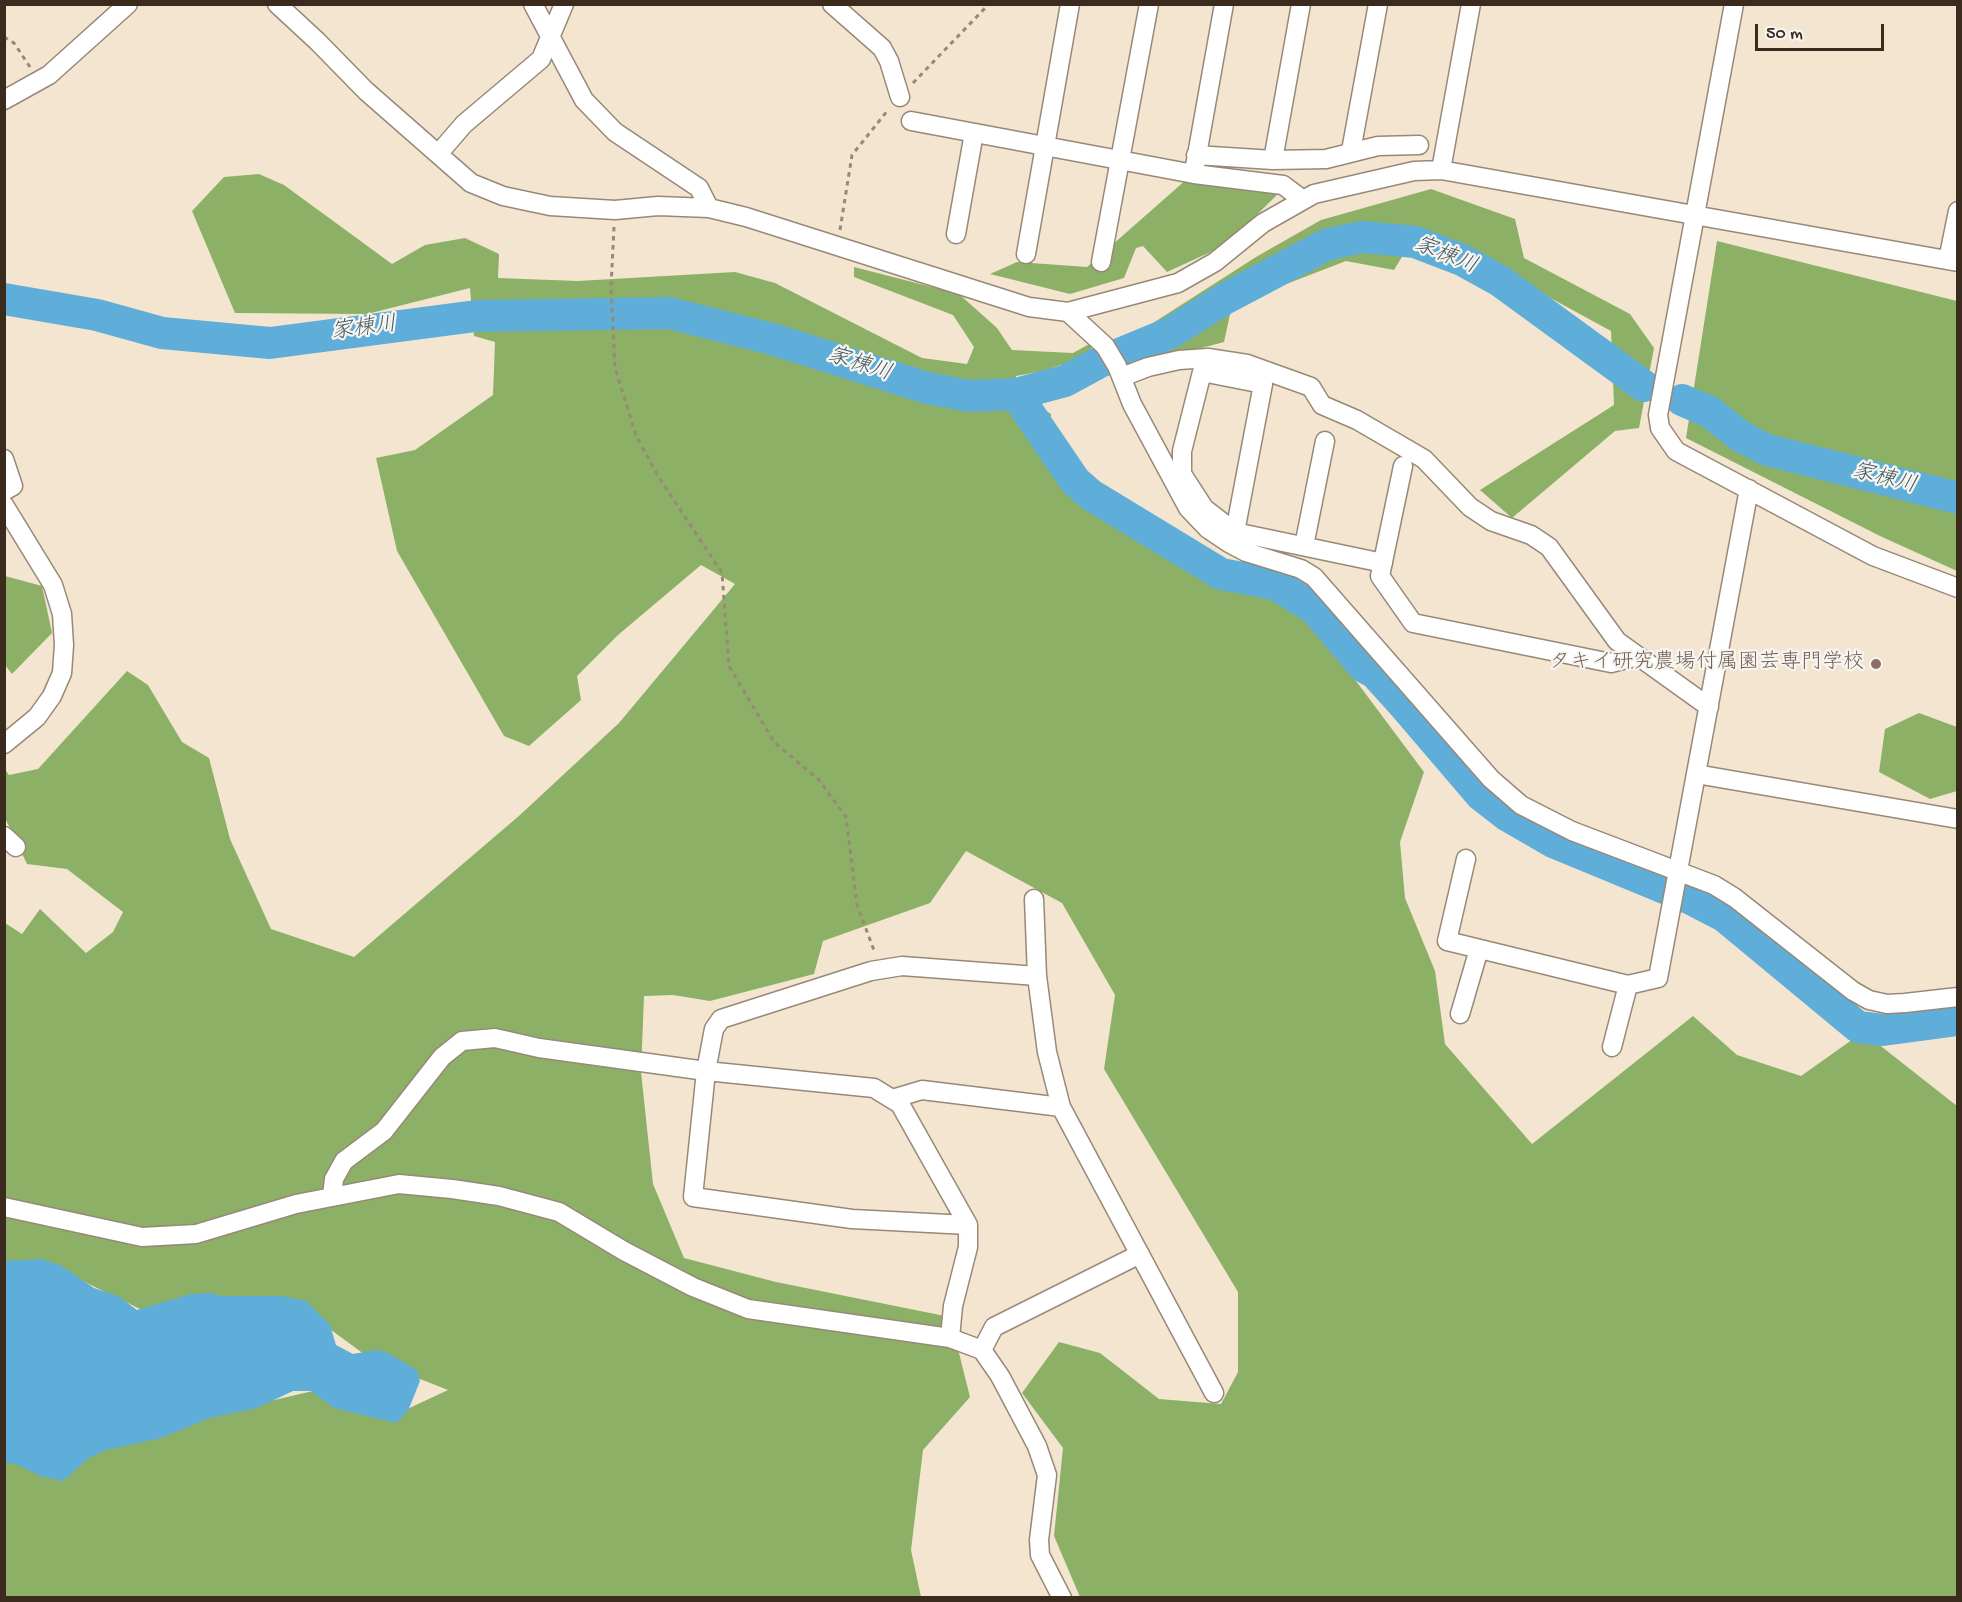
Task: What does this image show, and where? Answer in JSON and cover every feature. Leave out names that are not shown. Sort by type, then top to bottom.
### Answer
[{"type":"street","points":[[4,100],[40,81],[128,4]]},
{"type":"street","points":[[277,4],[366,91],[471,183],[503,196],[550,206],[615,210],[658,206],[709,208],[746,217],[1029,307],[1068,312],[1178,283],[1215,262],[1263,223],[1314,194],[1403,173],[1441,170],[1953,261],[1958,211]]},
{"type":"street","points":[[533,4],[584,100],[615,132],[699,188],[709,208]]},
{"type":"street","points":[[439,153],[464,124],[541,59],[564,4]]},
{"type":"street","points":[[832,4],[882,48],[889,61],[900,97]]},
{"type":"street","points":[[1026,254],[1070,4]]},
{"type":"street","points":[[1101,262],[1149,4]]},
{"type":"street","points":[[1194,174],[1224,4]]},
{"type":"street","points":[[1273,160],[1301,4]]},
{"type":"street","points":[[1352,152],[1378,4]]},
{"type":"street","points":[[1441,170],[1470,4]]},
{"type":"street","points":[[1734,4],[1658,416],[1660,428],[1676,451],[1873,556],[1958,588]]},
{"type":"street","points":[[911,121],[1194,174],[1283,185],[1303,200]]},
{"type":"street","points":[[956,234],[974,133]]},
{"type":"street","points":[[1196,155],[1273,160],[1326,159],[1378,146],[1419,145]]},
{"type":"street","points":[[1068,312],[1105,346],[1132,404],[1188,508],[1208,529],[1246,552],[1285,562],[1314,578],[1491,779],[1521,805],[1572,831],[1714,885],[1735,898],[1853,991],[1869,1000],[1887,1004],[1954,999]]},
{"type":"street","points":[[1119,372],[1179,360],[1208,358],[1247,364],[1311,387],[1322,405],[1357,420],[1424,459],[1470,507],[1491,521],[1531,535],[1549,547],[1617,641],[1708,707]]},
{"type":"street","points":[[1235,532],[1263,384],[1202,372],[1182,451],[1182,474],[1204,508],[1235,532],[1383,563]]},
{"type":"street","points":[[1304,546],[1325,441]]},
{"type":"street","points":[[4,459],[13,486],[4,491]]},
{"type":"street","points":[[1403,466],[1380,576],[1413,623],[1611,663],[1638,656]]},
{"type":"street","points":[[1466,860],[1447,941],[1628,985],[1658,978],[1749,489]]},
{"type":"street","points":[[4,505],[53,585],[62,614],[64,645],[62,673],[52,696],[37,717],[4,744]]},
{"type":"street","points":[[1696,774],[1958,819]]},
{"type":"street","points":[[1034,899],[1037,976],[1047,1052],[1061,1107],[1214,1393]]},
{"type":"street","points":[[1460,1014],[1479,949]]},
{"type":"street","points":[[968,1225],[852,1219],[693,1197],[706,1071],[714,1029],[721,1019],[871,971],[902,966],[1037,976]]},
{"type":"street","points":[[1612,1047],[1628,985]]},
{"type":"street","points":[[332,1196],[334,1179],[344,1161],[384,1131],[442,1057],[462,1041],[495,1038],[539,1048],[706,1071],[874,1088],[900,1104],[968,1225],[968,1248],[953,1306],[950,1338]]},
{"type":"street","points":[[892,1099],[922,1090],[1061,1107]]},
{"type":"street","points":[[4,1207],[142,1237],[196,1234],[296,1204],[399,1184],[500,1196],[559,1212],[624,1251],[693,1287],[748,1310],[950,1338],[982,1350],[1000,1376],[1037,1446],[1047,1475],[1039,1540],[1040,1555],[1062,1598]]},
{"type":"street","points":[[982,1350],[994,1327],[1140,1254]]},
{"type":"path","points":[[4,37],[14,43],[40,81]]},
{"type":"path","points":[[615,210],[612,256],[615,368],[641,446],[722,573],[729,666],[774,742],[819,780],[846,817],[856,905],[877,958]]},
{"type":"green space","points":[[259,174],[284,185],[392,264],[425,245],[465,238],[499,254],[498,278],[578,281],[735,272],[775,283],[922,358],[967,364],[974,347],[953,315],[854,277],[854,267],[959,294],[997,328],[1012,350],[1073,353],[1093,342],[1088,356],[1043,371],[1016,376],[1016,391],[1051,414],[1047,462],[1090,498],[1174,543],[1297,602],[1424,772],[1400,842],[1405,898],[1435,971],[1445,1044],[1532,1144],[1693,1016],[1737,1055],[1801,1076],[1863,1032],[1957,1106],[1957,1597],[1080,1597],[1054,1536],[1063,1448],[1022,1393],[1059,1342],[1100,1353],[1159,1399],[1221,1404],[1238,1372],[1238,1292],[1104,1069],[1115,995],[1062,903],[966,851],[930,903],[823,941],[814,974],[710,1001],[673,995],[644,996],[641,1072],[653,1184],[684,1258],[776,1282],[950,1317],[970,1397],[923,1450],[911,1550],[921,1597],[5,1597],[5,1451],[98,1441],[313,1391],[401,1412],[448,1390],[372,1360],[289,1299],[144,1311],[50,1265],[5,1267],[5,923],[22,934],[40,909],[86,953],[113,932],[123,912],[67,869],[27,864],[5,818],[4,768],[9,775],[38,769],[127,671],[148,685],[182,742],[209,758],[230,839],[271,929],[354,957],[520,815],[619,723],[735,584],[701,565],[618,635],[577,676],[581,700],[529,746],[504,736],[397,551],[376,458],[415,450],[493,395],[495,342],[474,336],[470,288],[367,314],[235,313],[192,211],[224,177]]},
{"type":"green space","points":[[1187,179],[1279,193],[1226,245],[1167,272],[1143,246],[1136,248],[1124,278],[1070,294],[990,274],[1017,262],[1087,267]]},
{"type":"green space","points":[[1431,189],[1515,219],[1524,258],[1630,314],[1654,348],[1639,428],[1615,431],[1512,518],[1480,490],[1614,405],[1611,331],[1420,227],[1394,270],[1346,261],[1232,305],[1224,342],[1138,365],[1128,339],[1256,257],[1321,220]]},
{"type":"green space","points":[[1717,241],[1957,301],[1957,571],[1880,536],[1686,438]]},
{"type":"green space","points":[[5,576],[42,586],[52,633],[12,674],[5,665]]},
{"type":"green space","points":[[1919,713],[1957,727],[1957,791],[1930,799],[1879,772],[1885,729]]},
{"type":"water","points":[[41,1259],[60,1265],[94,1288],[118,1296],[137,1310],[191,1294],[283,1296],[306,1301],[330,1325],[336,1345],[353,1354],[376,1350],[388,1353],[417,1370],[420,1381],[408,1411],[396,1423],[334,1408],[311,1391],[293,1391],[257,1408],[210,1418],[161,1438],[106,1450],[89,1458],[63,1481],[40,1476],[18,1465],[5,1462],[4,1261]]},
{"type":"waterway","name":"家棟川","points":[[4,299],[97,315],[162,333],[270,343],[476,316],[669,313],[772,339],[927,388],[969,396],[1016,394],[1065,381],[1100,362],[1170,333],[1226,298],[1328,244],[1363,237],[1415,242],[1462,260],[1500,281],[1644,386]]},
{"type":"waterway","points":[[1016,394],[1075,481],[1091,495],[1221,574],[1275,584],[1314,608],[1364,667],[1375,673],[1404,705],[1481,795],[1508,816],[1553,842],[1691,899],[1724,916],[1858,1027],[1883,1030],[1958,1020]]},
{"type":"waterway","name":"家棟川","points":[[1682,400],[1710,412],[1740,436],[1767,450],[1958,498]]},
{"type":"place","name":"タキイ研究農場付属園芸専門学校","points":[[1876,664]]}]
